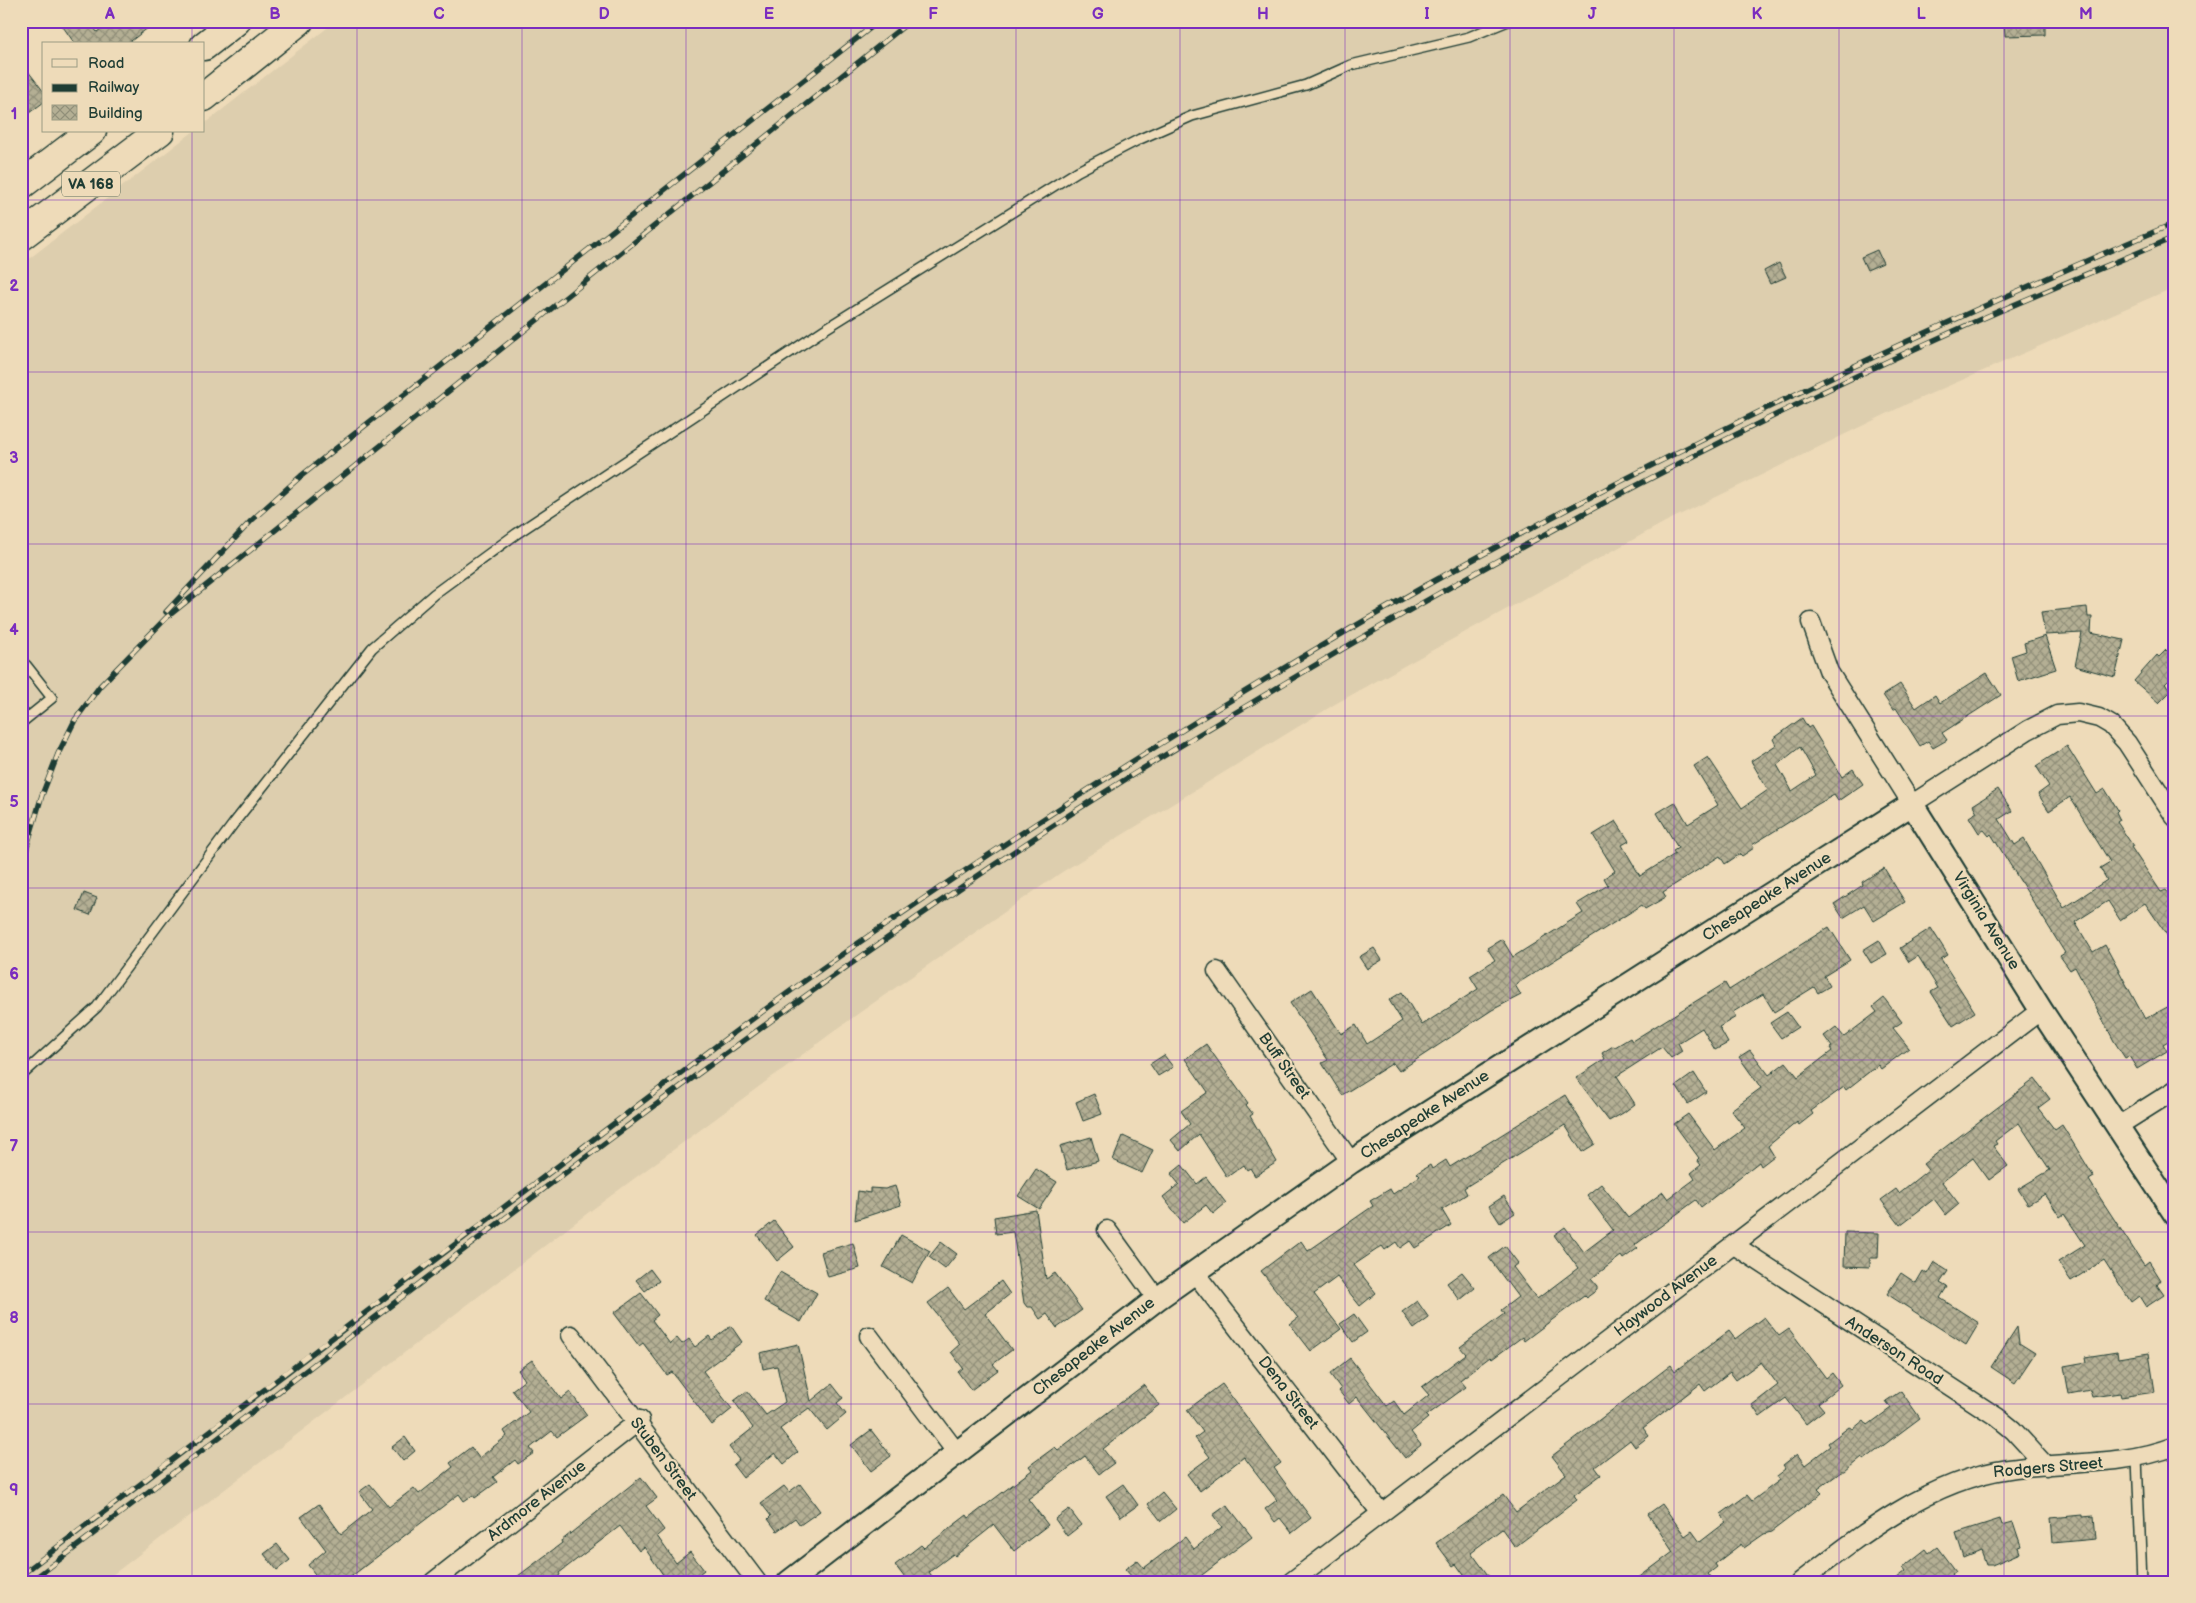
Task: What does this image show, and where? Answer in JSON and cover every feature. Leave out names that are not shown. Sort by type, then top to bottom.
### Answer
[{"type":"main road","points":[[205,45],[236,21]]},
{"type":"main road","points":[[205,96],[300,21]]},
{"type":"main road","name":"VA 168","points":[[21,185],[91,132]]},
{"type":"main road","name":"VA 168","points":[[21,236],[159,132]]},
{"type":"street","name":"Virginia Avenue","points":[[1811,622],[1829,672],[2040,1010],[2175,1214]]},
{"type":"street","name":"Chesapeake Avenue","points":[[789,1582],[1157,1299],[1351,1162],[2028,730],[2057,715],[2078,713],[2099,718],[2111,725],[2127,743],[2175,817]]},
{"type":"street","name":"Buff Street","points":[[1217,971],[1351,1162]]},
{"type":"street","name":"Haywood Avenue","points":[[1291,1582],[2040,1010]]},
{"type":"street","points":[[2118,1126],[2175,1090]]},
{"type":"street","points":[[1107,1230],[1157,1299]]},
{"type":"street","name":"Anderson Road","points":[[1734,1245],[1996,1417],[2013,1430],[2046,1466]]},
{"type":"street","name":"Dena Street","points":[[1195,1273],[1381,1513]]},
{"type":"street","name":"Stuben Street","points":[[571,1335],[757,1582]]},
{"type":"street","points":[[869,1336],[957,1453]]},
{"type":"street","name":"Ardmore Avenue","points":[[433,1582],[638,1422]]},
{"type":"street","name":"Rodgers Street","points":[[1800,1582],[1882,1521],[1930,1496],[1984,1474],[2046,1466],[2105,1463],[2138,1458],[2175,1446]]},
{"type":"lane","points":[[21,1076],[96,1007],[234,823],[372,648],[434,594],[516,534],[842,319],[1078,171],[1140,138],[1192,116],[1306,86],[1351,65],[1469,37],[1508,21]]},
{"type":"lane","points":[[21,668],[26,665],[52,698],[21,723]]},
{"type":"lane","points":[[2138,1458],[2142,1582]]},
{"type":"shaded area","points":[[336,21],[2175,21],[2175,287],[1907,404],[1665,522],[1335,704],[1062,872],[859,1013],[597,1206],[103,1582],[21,1582],[21,265],[193,132],[205,132],[205,123]]},
{"type":"building","points":[[59,21],[89,21],[97,32],[111,21],[157,21],[130,42],[74,42]]},
{"type":"building","points":[[2004,21],[2045,21],[2045,35],[2005,36]]},
{"type":"building","points":[[21,62],[42,89],[42,103],[29,113],[21,104]]},
{"type":"building","points":[[1877,250],[1883,263],[1867,270],[1861,257]]},
{"type":"building","points":[[1779,263],[1786,277],[1770,284],[1764,271]]},
{"type":"building","points":[[2087,607],[2088,617],[2092,617],[2091,633],[2124,640],[2115,677],[2075,666],[2082,633],[2045,635],[2041,612]]},
{"type":"building","points":[[2045,636],[2056,669],[2018,681],[2011,656],[2026,651],[2024,643]]},
{"type":"building","points":[[2166,650],[2175,658],[2175,674],[2165,684],[2172,690],[2159,703],[2134,681],[2157,655],[2159,657]]},
{"type":"building","points":[[1987,673],[2001,695],[1942,733],[1947,740],[1933,748],[1928,741],[1920,746],[1896,708],[1893,710],[1883,695],[1900,684],[1916,708],[1935,695],[1940,703]]},
{"type":"building","points":[[1802,718],[1808,728],[1811,726],[1842,777],[1853,769],[1863,784],[1838,801],[1834,795],[1818,804],[1752,845],[1754,848],[1742,856],[1740,854],[1725,864],[1720,856],[1663,892],[1666,897],[1645,909],[1642,905],[1515,985],[1521,995],[1492,1010],[1399,1071],[1393,1063],[1342,1095],[1322,1063],[1328,1060],[1290,1003],[1312,989],[1341,1034],[1356,1025],[1367,1044],[1402,1021],[1389,1000],[1402,992],[1422,1025],[1478,989],[1470,976],[1495,960],[1487,948],[1502,939],[1513,957],[1583,913],[1577,904],[1608,885],[1604,878],[1615,871],[1593,835],[1616,821],[1629,841],[1622,845],[1640,876],[1675,854],[1673,851],[1678,848],[1657,813],[1675,802],[1688,824],[1718,805],[1694,766],[1708,757],[1742,808],[1768,790],[1751,761],[1776,745],[1773,739]],"holes":[[[1800,747],[1816,775],[1792,791],[1777,765]]]},
{"type":"building","points":[[2067,746],[2097,794],[2105,789],[2118,810],[2116,812],[2120,820],[2117,822],[2133,846],[2131,847],[2161,892],[2166,890],[2175,903],[2175,947],[2145,903],[2120,920],[2108,901],[2075,922],[2093,952],[2105,945],[2145,1019],[2175,1003],[2175,1037],[2163,1044],[2167,1051],[2137,1069],[2129,1056],[2125,1058],[2114,1041],[2075,967],[2070,970],[2060,956],[2065,953],[1991,834],[1989,836],[1984,830],[1979,833],[1969,817],[1977,812],[1973,805],[1998,789],[2012,811],[1999,819],[2015,845],[2024,839],[2064,908],[2107,880],[2100,868],[2110,862],[2070,797],[2049,811],[2038,794],[2049,786],[2036,766]]},
{"type":"building","points":[[1884,868],[1905,902],[1874,921],[1864,905],[1843,918],[1834,904],[1863,885],[1862,882]]},
{"type":"building","points":[[84,893],[97,898],[90,915],[77,910]]},
{"type":"building","points":[[1829,927],[1850,960],[1824,976],[1830,986],[1818,993],[1814,987],[1774,1012],[1763,994],[1733,1012],[1736,1017],[1719,1027],[1728,1043],[1715,1050],[1702,1028],[1678,1043],[1682,1051],[1671,1058],[1662,1047],[1617,1076],[1635,1104],[1623,1113],[1609,1121],[1576,1078],[1605,1059],[1602,1053],[1613,1046],[1615,1047],[1630,1038],[1632,1041],[1725,983],[1729,990]]},
{"type":"building","points":[[1931,928],[1948,955],[1941,959],[1975,1012],[1953,1026],[1931,992],[1938,988],[1918,956],[1909,962],[1900,948]]},
{"type":"building","points":[[1879,940],[1887,954],[1871,963],[1863,950]]},
{"type":"building","points":[[1374,948],[1382,960],[1367,969],[1359,957]]},
{"type":"building","points":[[1884,998],[1902,1022],[1893,1028],[1909,1048],[1881,1069],[1878,1065],[1846,1090],[1844,1087],[1811,1111],[1813,1114],[1799,1125],[1797,1122],[1768,1146],[1774,1156],[1761,1166],[1759,1162],[1701,1207],[1696,1200],[1635,1245],[1638,1248],[1623,1259],[1621,1256],[1591,1279],[1597,1286],[1597,1290],[1586,1298],[1584,1296],[1524,1341],[1522,1337],[1492,1359],[1490,1357],[1460,1380],[1466,1387],[1426,1416],[1428,1418],[1411,1432],[1421,1445],[1405,1458],[1357,1397],[1349,1404],[1339,1391],[1341,1389],[1330,1374],[1350,1358],[1387,1406],[1394,1401],[1404,1415],[1429,1395],[1422,1387],[1466,1354],[1460,1347],[1504,1314],[1501,1310],[1518,1297],[1489,1258],[1505,1246],[1518,1263],[1513,1267],[1537,1299],[1578,1268],[1554,1235],[1565,1227],[1584,1252],[1613,1230],[1587,1195],[1601,1184],[1628,1218],[1663,1192],[1668,1199],[1695,1179],[1691,1173],[1701,1165],[1697,1160],[1699,1158],[1674,1124],[1688,1114],[1715,1150],[1745,1128],[1731,1110],[1761,1088],[1739,1057],[1750,1050],[1769,1075],[1786,1062],[1798,1077],[1832,1051],[1830,1048],[1832,1047],[1824,1036],[1836,1027],[1844,1037],[1877,1012],[1873,1007]]},
{"type":"building","points":[[1787,1012],[1798,1027],[1781,1038],[1770,1023]]},
{"type":"building","points":[[1206,1044],[1248,1103],[1246,1105],[1253,1114],[1250,1116],[1277,1162],[1255,1176],[1250,1168],[1247,1170],[1244,1165],[1227,1177],[1199,1134],[1180,1151],[1171,1140],[1190,1124],[1181,1111],[1208,1092],[1185,1059]]},
{"type":"building","points":[[1164,1055],[1173,1067],[1158,1076],[1150,1064]]},
{"type":"building","points":[[1694,1073],[1706,1092],[1688,1104],[1676,1086]]},
{"type":"building","points":[[2035,1079],[2050,1099],[2038,1108],[2055,1130],[2062,1125],[2094,1177],[2089,1180],[2097,1193],[2144,1265],[2149,1261],[2161,1280],[2157,1285],[2164,1295],[2146,1307],[2139,1296],[2131,1302],[2104,1260],[2071,1281],[2058,1262],[2085,1245],[2064,1214],[2060,1217],[2045,1194],[2028,1204],[2018,1189],[2050,1170],[2019,1123],[1995,1141],[1997,1144],[1993,1146],[2008,1166],[1989,1180],[1973,1158],[1942,1182],[1959,1204],[1946,1215],[1934,1199],[1900,1225],[1881,1200],[1896,1189],[1899,1193],[1928,1170],[1923,1164]]},
{"type":"building","points":[[1094,1094],[1102,1114],[1083,1121],[1076,1102]]},
{"type":"building","points":[[1565,1095],[1595,1144],[1582,1152],[1565,1125],[1464,1188],[1467,1194],[1442,1210],[1451,1225],[1415,1248],[1410,1241],[1400,1248],[1396,1242],[1385,1250],[1382,1246],[1354,1265],[1376,1293],[1360,1306],[1337,1277],[1314,1294],[1341,1329],[1311,1351],[1290,1324],[1298,1318],[1261,1271],[1301,1241],[1308,1251],[1373,1206],[1370,1201],[1390,1189],[1393,1194],[1420,1176],[1417,1173],[1430,1165],[1432,1169],[1446,1160],[1450,1167]]},
{"type":"building","points":[[1123,1136],[1153,1150],[1142,1173],[1113,1160]]},
{"type":"building","points":[[1091,1137],[1098,1161],[1067,1170],[1060,1146]]},
{"type":"building","points":[[1182,1165],[1197,1184],[1206,1177],[1226,1203],[1213,1214],[1206,1205],[1183,1223],[1163,1197],[1179,1184],[1171,1174]]},
{"type":"building","points":[[1036,1169],[1057,1182],[1039,1209],[1018,1196]]},
{"type":"building","points":[[895,1186],[901,1205],[855,1220],[858,1191],[870,1193],[870,1188],[885,1189]]},
{"type":"building","points":[[1504,1196],[1515,1213],[1500,1223],[1489,1206]]},
{"type":"building","points":[[1036,1210],[1046,1279],[1055,1273],[1082,1310],[1057,1328],[1047,1314],[1040,1319],[1032,1307],[1027,1307],[1024,1303],[1013,1232],[996,1234],[994,1217]]},
{"type":"building","points":[[774,1221],[794,1247],[777,1261],[757,1235]]},
{"type":"building","points":[[1845,1232],[1879,1233],[1878,1258],[1870,1258],[1870,1267],[1844,1266]]},
{"type":"building","points":[[901,1235],[930,1251],[912,1283],[883,1267]]},
{"type":"building","points":[[941,1242],[957,1254],[945,1269],[929,1257]]},
{"type":"building","points":[[853,1243],[860,1268],[828,1277],[821,1252]]},
{"type":"building","points":[[1934,1262],[1948,1271],[1940,1283],[1947,1287],[1940,1298],[1979,1323],[1966,1345],[1887,1294],[1901,1273],[1916,1283],[1923,1271],[1927,1274]]},
{"type":"building","points":[[650,1269],[659,1281],[645,1291],[636,1280]]},
{"type":"building","points":[[780,1272],[817,1293],[801,1322],[764,1301]]},
{"type":"building","points":[[1462,1272],[1475,1288],[1460,1300],[1447,1283]]},
{"type":"building","points":[[1001,1281],[1010,1294],[985,1314],[1012,1350],[993,1364],[998,1370],[971,1390],[958,1372],[963,1368],[951,1352],[960,1344],[928,1303],[948,1288],[964,1309]]},
{"type":"building","points":[[641,1293],[658,1315],[652,1320],[670,1344],[677,1338],[682,1344],[689,1339],[695,1347],[709,1336],[712,1340],[731,1326],[742,1342],[703,1371],[732,1409],[712,1425],[672,1372],[667,1375],[643,1343],[639,1346],[614,1313]]},
{"type":"building","points":[[1417,1301],[1429,1318],[1414,1329],[1402,1312]]},
{"type":"building","points":[[1354,1314],[1367,1332],[1353,1342],[1340,1324]]},
{"type":"building","points":[[1764,1317],[1779,1336],[1789,1329],[1826,1378],[1832,1373],[1841,1385],[1818,1403],[1824,1410],[1806,1424],[1786,1398],[1760,1417],[1752,1405],[1778,1385],[1761,1362],[1736,1380],[1730,1372],[1705,1391],[1700,1384],[1643,1428],[1649,1436],[1635,1447],[1630,1440],[1595,1467],[1601,1475],[1574,1495],[1577,1500],[1515,1547],[1502,1529],[1471,1552],[1493,1582],[1469,1582],[1456,1564],[1453,1566],[1436,1543],[1503,1495],[1516,1512],[1566,1474],[1552,1456],[1671,1365],[1675,1371],[1729,1331],[1735,1339]]},
{"type":"building","points":[[2017,1327],[2019,1343],[2035,1353],[2015,1383],[1991,1367]]},
{"type":"building","points":[[798,1344],[811,1401],[832,1384],[843,1398],[837,1403],[846,1414],[827,1430],[809,1408],[780,1429],[798,1452],[784,1464],[775,1453],[743,1478],[733,1465],[739,1460],[729,1447],[753,1428],[734,1401],[747,1391],[766,1415],[785,1402],[777,1366],[763,1369],[760,1353]]},
{"type":"building","points":[[2117,1352],[2118,1358],[2149,1353],[2155,1392],[2121,1397],[2120,1393],[2092,1397],[2090,1390],[2069,1394],[2064,1366],[2086,1362],[2085,1357]]},
{"type":"building","points":[[532,1360],[561,1399],[570,1392],[587,1415],[557,1437],[552,1431],[530,1448],[534,1453],[518,1464],[515,1460],[493,1477],[497,1482],[475,1498],[473,1495],[464,1501],[459,1494],[344,1582],[321,1582],[308,1565],[326,1550],[301,1517],[319,1504],[341,1534],[372,1509],[359,1492],[370,1484],[389,1507],[414,1488],[419,1494],[453,1467],[450,1463],[471,1447],[479,1458],[507,1436],[504,1431],[529,1412],[512,1390],[525,1380],[518,1370]]},
{"type":"building","points":[[1222,1384],[1281,1463],[1274,1468],[1311,1518],[1292,1533],[1280,1518],[1275,1522],[1265,1509],[1277,1500],[1244,1457],[1200,1491],[1187,1474],[1210,1457],[1195,1438],[1203,1432],[1187,1410]]},
{"type":"building","points":[[1144,1385],[1159,1405],[1103,1449],[1114,1463],[1099,1474],[1085,1456],[1028,1499],[1048,1525],[1014,1551],[994,1525],[955,1556],[953,1554],[929,1572],[936,1582],[908,1582],[895,1565],[921,1545],[924,1548],[967,1515],[969,1518],[1032,1470],[1029,1466],[1055,1447],[1058,1450]]},
{"type":"building","points":[[1901,1391],[1920,1418],[1864,1460],[1862,1457],[1844,1472],[1841,1472],[1818,1489],[1822,1493],[1771,1532],[1764,1534],[1744,1548],[1741,1544],[1715,1564],[1717,1567],[1708,1574],[1714,1582],[1633,1582],[1673,1552],[1648,1514],[1662,1504],[1685,1536],[1692,1531],[1700,1542],[1726,1522],[1721,1514],[1747,1495],[1752,1501],[1780,1480],[1777,1476],[1786,1469],[1783,1465],[1797,1454],[1805,1465],[1830,1446],[1828,1443],[1849,1427],[1853,1429],[1864,1420],[1868,1425],[1891,1408],[1886,1401]]},
{"type":"building","points":[[871,1430],[891,1456],[871,1471],[851,1445]]},
{"type":"building","points":[[405,1437],[415,1451],[403,1461],[392,1447]]},
{"type":"building","points":[[641,1477],[657,1498],[646,1506],[664,1530],[657,1536],[676,1563],[690,1552],[704,1570],[689,1582],[668,1582],[644,1547],[639,1551],[620,1526],[559,1573],[560,1575],[551,1582],[510,1582],[562,1543],[561,1541]]},
{"type":"building","points":[[800,1484],[820,1511],[800,1525],[795,1518],[777,1531],[768,1519],[771,1516],[761,1503],[784,1486],[789,1492]]},
{"type":"building","points":[[1123,1484],[1138,1505],[1121,1517],[1106,1496]]},
{"type":"building","points":[[1162,1492],[1176,1509],[1161,1521],[1148,1504]]},
{"type":"building","points":[[1227,1505],[1252,1537],[1193,1582],[1126,1582],[1132,1577],[1125,1569],[1137,1560],[1144,1568],[1185,1537],[1194,1549],[1222,1527],[1213,1515]]},
{"type":"building","points":[[1069,1509],[1081,1525],[1067,1536],[1055,1519]]},
{"type":"building","points":[[2082,1515],[2082,1517],[2094,1516],[2096,1539],[2053,1543],[2051,1518]]},
{"type":"building","points":[[2000,1519],[2002,1525],[2013,1522],[2021,1546],[2018,1547],[2020,1553],[1992,1565],[1986,1565],[1981,1551],[1964,1558],[1956,1533]]},
{"type":"building","points":[[277,1544],[290,1560],[277,1570],[264,1554]]},
{"type":"building","points":[[1937,1547],[1955,1571],[1951,1574],[1957,1582],[1892,1582],[1906,1571],[1903,1567],[1926,1549],[1929,1553]]},
{"type":"railway","points":[[166,612],[251,521],[301,476],[879,21]]},
{"type":"railway","points":[[21,1020],[22,883],[27,846],[42,795],[58,754],[75,720],[100,686],[167,617],[910,21]]},
{"type":"railway","points":[[21,1575],[760,1013],[948,882],[1150,750],[1286,667],[1425,586],[1516,536],[1702,440],[1795,394],[1984,306],[2175,223]]},
{"type":"railway","points":[[30,1582],[665,1098],[925,912],[1113,787],[1285,683],[1448,588],[1530,542],[1697,454],[1866,371],[2035,296],[2175,237]]}]
